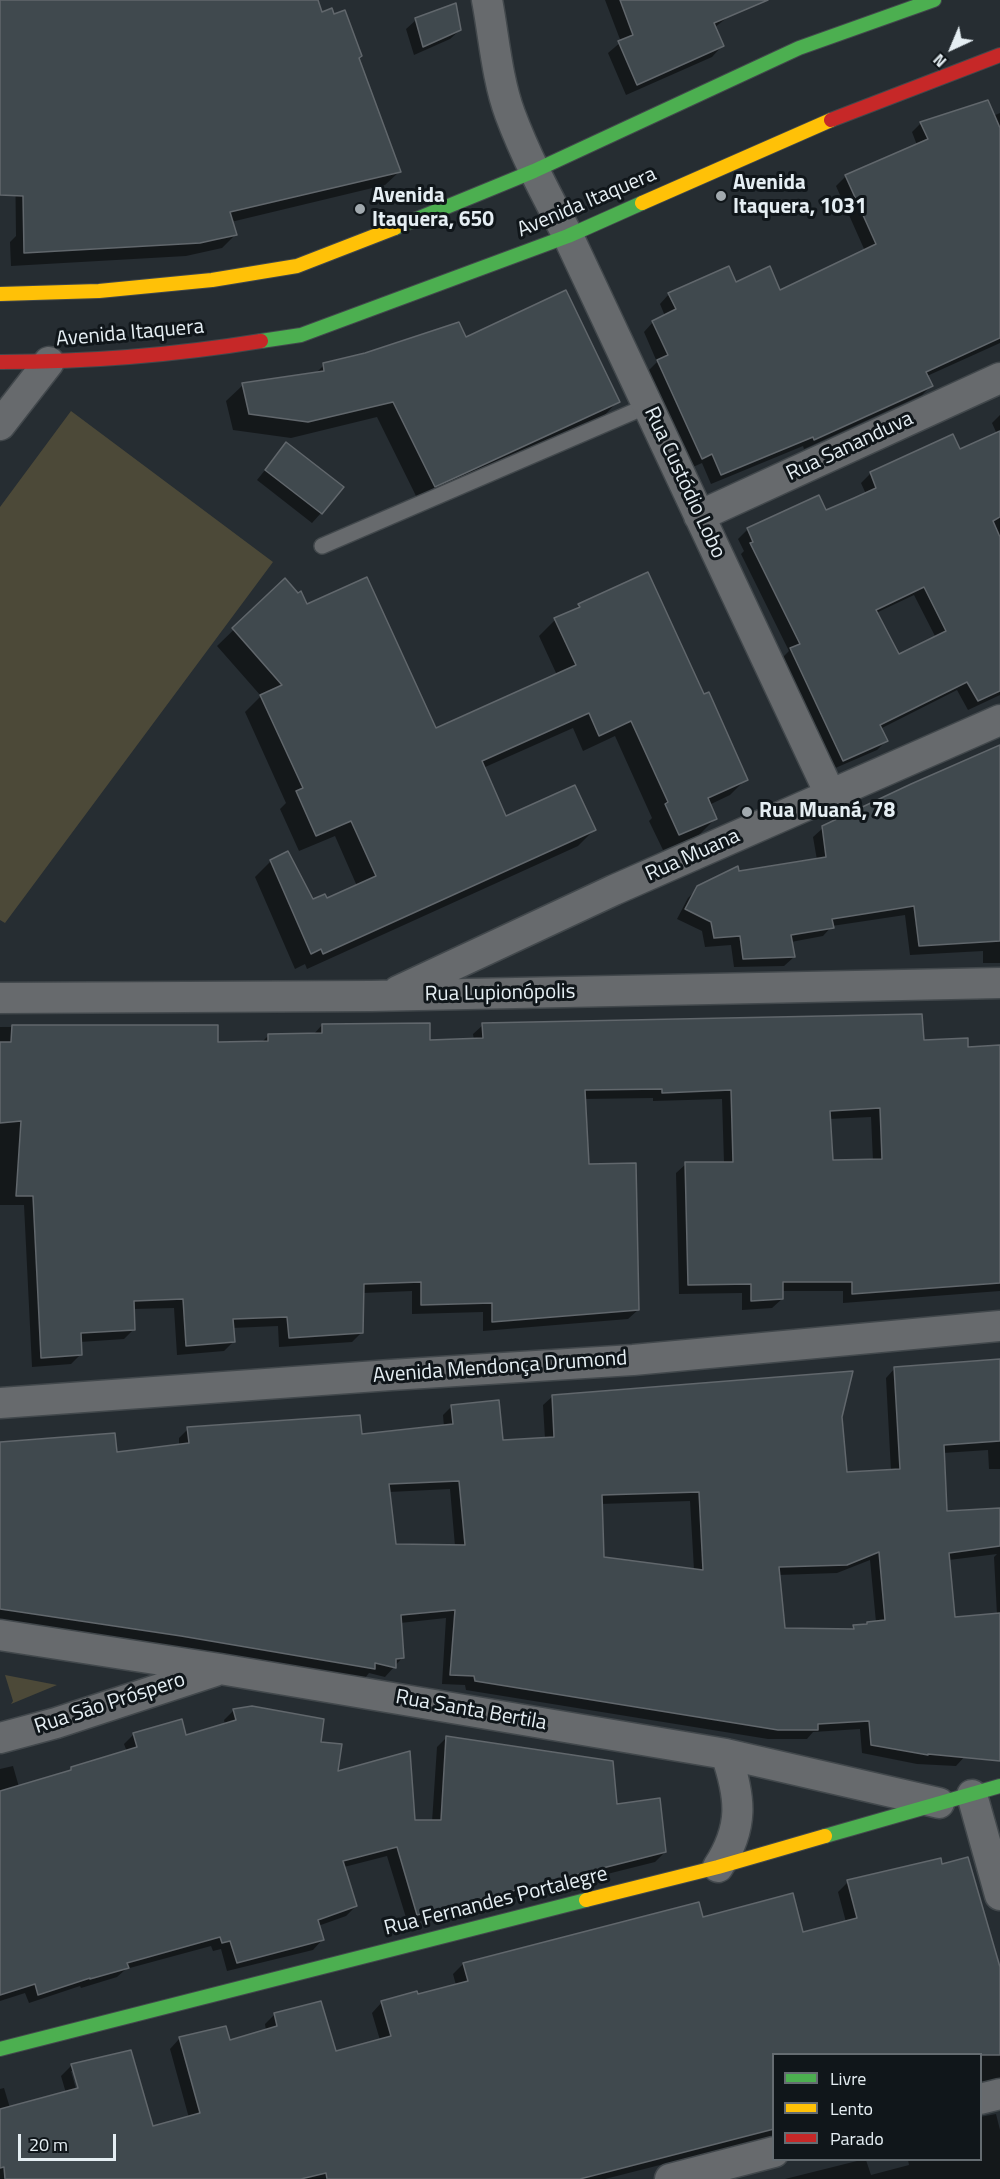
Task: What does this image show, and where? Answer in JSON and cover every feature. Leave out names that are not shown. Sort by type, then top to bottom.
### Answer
[{"type":"main road","points":[[0,294],[99,291],[212,280],[297,266],[372,238],[534,171],[799,48],[934,0]]},
{"type":"main road","name":"Avenida Itaquera","points":[[0,363],[49,362],[202,351],[301,335],[568,236],[803,130],[1000,55]]},
{"type":"main road","name":"Rua Fernandes Portalegre","points":[[0,2049],[718,1867],[1000,1786]]},
{"type":"street","name":"Rua Custódio Lobo","points":[[488,0],[509,112],[534,171],[568,236],[831,796]]},
{"type":"street","points":[[0,425],[49,362]]},
{"type":"street","name":"Rua Sananduva","points":[[699,516],[1000,378]]},
{"type":"street","name":"Rua Muana","points":[[388,996],[614,890],[1000,720]]},
{"type":"street","name":"Rua Lupionópolis","points":[[0,998],[388,996],[1000,982]]},
{"type":"street","name":"Avenida Mendonça Drumond","points":[[0,1403],[633,1360],[1000,1326]]},
{"type":"street","name":"Rua Santa Bertila","points":[[0,1635],[220,1669],[726,1754],[939,1803]]},
{"type":"street","name":"Rua São Próspero","points":[[0,1738],[56,1723],[220,1669]]},
{"type":"street","points":[[718,1867],[729,1850],[738,1819],[736,1787],[726,1754]]},
{"type":"street","points":[[972,1795],[1000,1895]]},
{"type":"street","points":[[982,2099],[1000,2094]]},
{"type":"street","points":[[670,2179],[772,2153]]},
{"type":"lane","points":[[322,546],[647,406]]},
{"type":"shaded area","points":[[71,411],[273,562],[5,923],[0,920],[0,507]]},
{"type":"shaded area","points":[[5,1675],[57,1685],[11,1704],[13,1701]]},
{"type":"building","points":[[0,0],[318,0],[322,12],[332,8],[334,14],[345,10],[362,56],[359,58],[401,172],[230,212],[237,235],[200,243],[24,253],[23,196],[0,195]]},
{"type":"building","points":[[620,0],[768,0],[714,23],[724,46],[637,85],[618,41],[633,35]]},
{"type":"building","points":[[456,3],[461,30],[423,47],[415,18]]},
{"type":"building","points":[[988,100],[1000,128],[1000,338],[926,372],[933,386],[814,440],[813,437],[721,475],[712,454],[702,459],[657,360],[668,355],[652,321],[676,309],[668,293],[729,266],[736,282],[770,266],[780,290],[876,244],[845,175],[928,139],[920,122]]},
{"type":"building","points":[[566,290],[620,402],[435,487],[393,402],[308,422],[249,414],[242,383],[324,371],[323,363],[365,353],[459,322],[466,337]]},
{"type":"building","points":[[1000,431],[1000,517],[993,521],[1000,537],[1000,691],[978,701],[967,682],[880,725],[888,741],[843,761],[790,648],[800,644],[750,543],[753,542],[747,528],[819,495],[826,510],[876,488],[870,472],[953,434],[960,449]],"holes":[[[924,587],[946,631],[899,654],[876,610]]]},
{"type":"building","points":[[286,442],[344,487],[322,514],[265,470]]},
{"type":"building","points":[[648,572],[704,694],[709,692],[748,780],[708,798],[717,819],[679,835],[665,804],[668,802],[631,721],[599,736],[589,713],[482,761],[506,816],[575,785],[596,830],[323,954],[321,949],[311,954],[270,860],[288,851],[313,899],[325,894],[327,898],[376,876],[351,821],[316,836],[296,791],[303,788],[260,695],[282,685],[232,628],[285,578],[298,593],[301,591],[307,604],[367,577],[436,728],[576,665],[554,618],[580,607],[578,604]]},
{"type":"building","points":[[1000,745],[1000,941],[919,946],[914,906],[832,919],[834,928],[791,935],[795,957],[743,959],[740,936],[714,938],[711,922],[685,909],[697,886],[738,866],[739,871],[826,857],[822,826]]},
{"type":"building","points":[[922,1014],[924,1040],[968,1038],[968,1047],[1000,1045],[1000,1283],[852,1294],[852,1282],[783,1282],[783,1299],[751,1301],[751,1284],[688,1285],[685,1162],[733,1162],[731,1090],[662,1093],[662,1089],[585,1090],[589,1164],[636,1163],[639,1310],[492,1322],[492,1303],[421,1305],[421,1282],[364,1284],[363,1333],[289,1338],[287,1317],[233,1319],[235,1342],[186,1346],[183,1299],[134,1301],[135,1330],[81,1333],[82,1355],[41,1358],[33,1196],[16,1196],[21,1121],[0,1123],[0,1042],[11,1042],[12,1025],[218,1025],[218,1042],[268,1041],[268,1034],[322,1033],[322,1024],[430,1023],[430,1040],[483,1038],[482,1023]],"holes":[[[880,1108],[882,1159],[833,1160],[830,1111]]]},
{"type":"building","points":[[1000,1359],[1000,1441],[944,1445],[947,1511],[1000,1508],[1000,1546],[949,1553],[955,1617],[1000,1613],[1000,1761],[928,1755],[871,1745],[869,1721],[818,1724],[818,1730],[778,1730],[475,1681],[474,1676],[450,1675],[455,1610],[401,1615],[404,1658],[396,1659],[396,1668],[375,1663],[375,1669],[181,1636],[0,1609],[0,1442],[115,1433],[117,1452],[189,1443],[187,1427],[360,1415],[362,1434],[453,1424],[451,1405],[499,1400],[503,1440],[554,1437],[552,1395],[853,1371],[842,1417],[847,1472],[900,1469],[894,1367]],"holes":[[[459,1481],[465,1545],[396,1544],[389,1484]],[[699,1492],[703,1570],[604,1557],[602,1495]],[[879,1552],[885,1620],[853,1625],[854,1629],[785,1628],[779,1567],[847,1565]]]},
{"type":"building","points":[[252,1706],[324,1719],[321,1742],[342,1744],[338,1771],[410,1751],[415,1820],[441,1820],[446,1736],[613,1761],[617,1804],[660,1798],[666,1852],[417,1915],[397,1847],[343,1861],[357,1906],[318,1920],[324,1940],[237,1963],[230,1941],[222,1943],[220,1937],[127,1963],[129,1968],[38,1995],[35,1984],[0,1995],[0,1791],[137,1747],[133,1733],[182,1719],[186,1735],[236,1720],[233,1709]]},
{"type":"building","points":[[968,1857],[1000,1967],[1000,2055],[982,2055],[982,2053],[772,2053],[772,2130],[580,2179],[327,2179],[326,2173],[301,2179],[5,2179],[4,2167],[0,2168],[0,2109],[78,2088],[71,2064],[131,2050],[153,2126],[200,2113],[179,2037],[226,2026],[230,2040],[277,2026],[274,2013],[321,2001],[336,2051],[391,2036],[381,2001],[468,1981],[463,1963],[699,1902],[703,1917],[793,1893],[803,1932],[857,1918],[847,1880],[941,1858],[942,1864]]},
{"type":"traffic: fast","points":[[395,228],[534,171],[799,48],[934,0]]},
{"type":"traffic: fast","points":[[261,341],[301,335],[568,236],[642,203]]},
{"type":"traffic: fast","points":[[825,1836],[1000,1786]]},
{"type":"traffic: fast","points":[[0,2049],[586,1900]]},
{"type":"traffic: slow","points":[[642,203],[831,120]]},
{"type":"traffic: slow","points":[[0,294],[99,291],[212,280],[297,266],[395,228]]},
{"type":"traffic: slow","points":[[586,1900],[718,1867],[825,1836]]},
{"type":"traffic: jam","points":[[831,120],[1000,55]]},
{"type":"traffic: jam","points":[[0,362],[131,357],[261,341]]},
{"type":"place","name":"Avenida Itaquera, 1031","points":[[721,196]]},
{"type":"place","name":"Avenida Itaquera, 650","points":[[360,209]]},
{"type":"place","name":"Rua Muaná, 78","points":[[747,812]]}]
